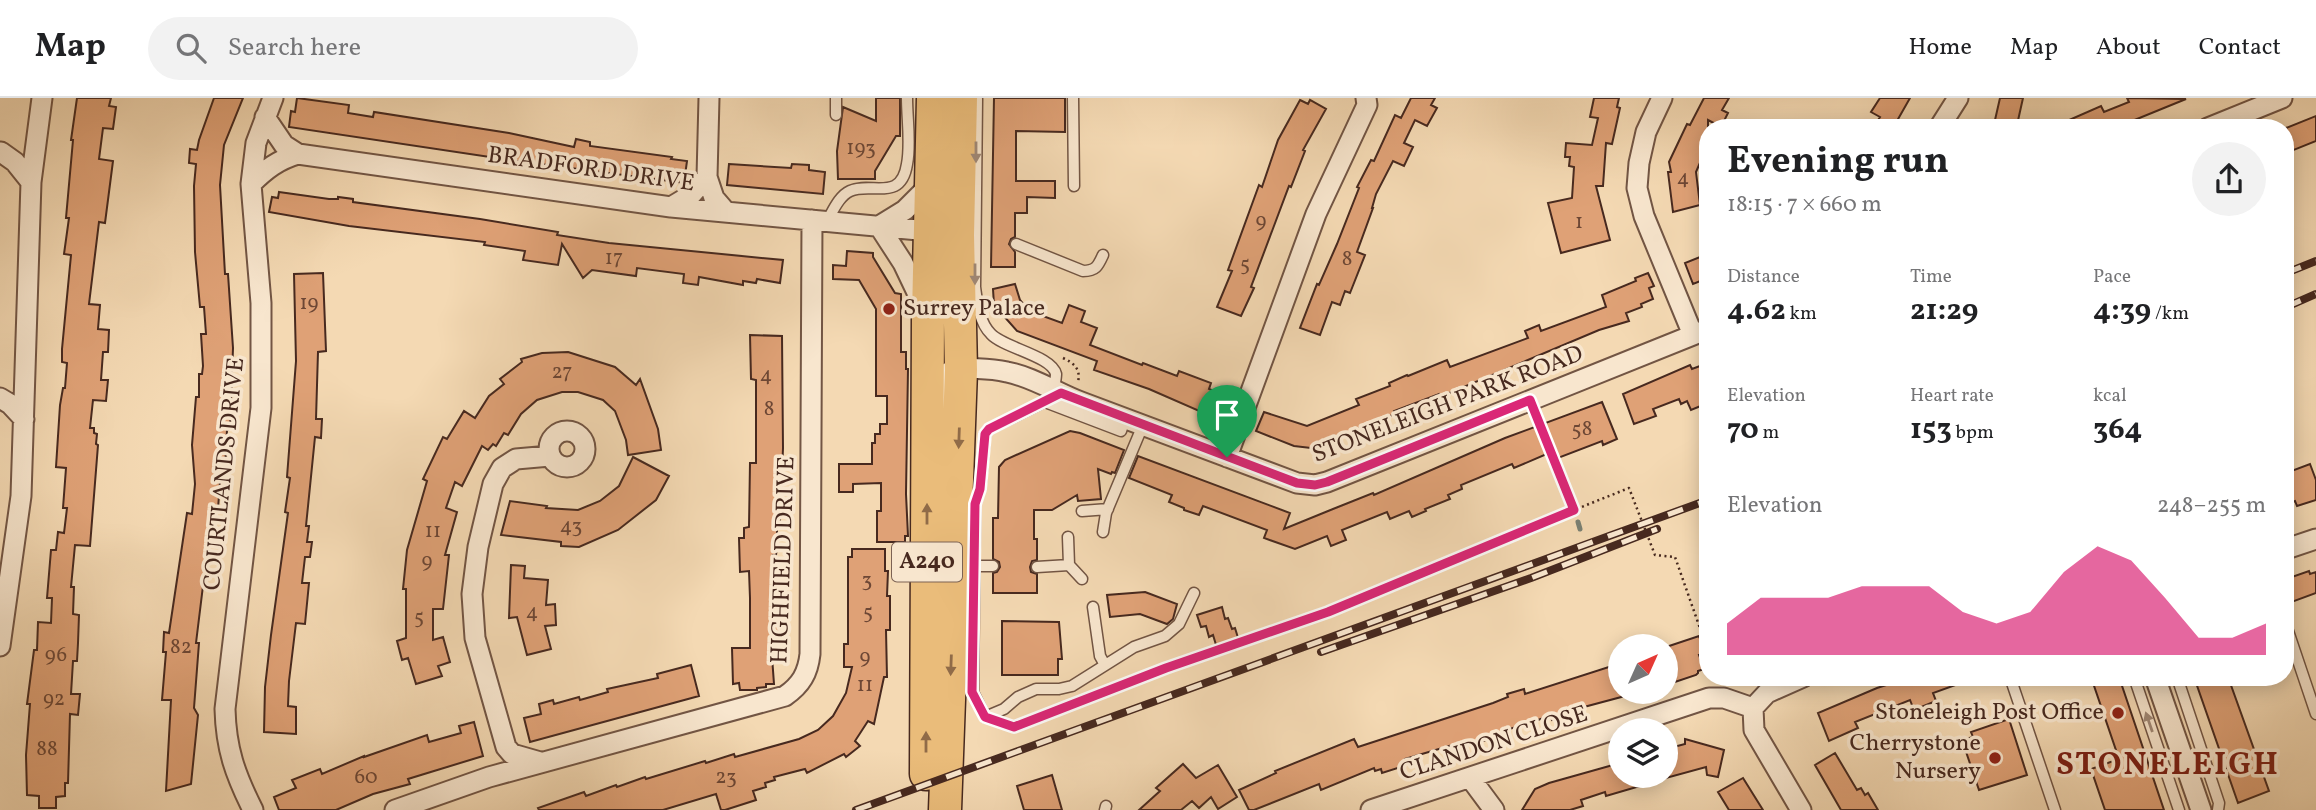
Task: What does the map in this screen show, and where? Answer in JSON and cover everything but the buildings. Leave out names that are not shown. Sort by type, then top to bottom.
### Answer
[{"type":"highway","name":"A240","points":[[933,98],[919,175],[944,233],[961,370],[945,810]]},
{"type":"highway","name":"A240","points":[[926,810],[928,315],[944,233],[961,98]]},
{"type":"street","points":[[1,640],[21,496],[31,182],[42,98]]},
{"type":"street","name":"COURTLANDS DRIVE","points":[[253,810],[230,758],[225,709],[261,408],[261,303],[251,184],[256,143],[273,98]]},
{"type":"street","points":[[709,98],[707,177],[714,198],[726,212]]},
{"type":"street","points":[[1662,98],[1646,132],[1637,188],[1644,216],[1699,328]]},
{"type":"street","points":[[1948,119],[1958,98]]},
{"type":"street","points":[[2230,119],[2282,98]]},
{"type":"street","points":[[1227,457],[1316,214],[1373,101]]},
{"type":"street","points":[[265,117],[284,145],[298,154]]},
{"type":"street","points":[[1,151],[22,146],[37,134]]},
{"type":"street","points":[[1,151],[15,162],[31,182]]},
{"type":"street","points":[[251,184],[268,167],[281,159],[298,154]]},
{"type":"street","name":"BRADFORD DRIVE","points":[[298,154],[671,207],[944,233]]},
{"type":"street","points":[[919,175],[905,210],[878,226],[903,263],[928,315]]},
{"type":"street","points":[[671,207],[691,195],[707,177]]},
{"type":"street","name":"HIGHFIELD DRIVE","points":[[395,810],[489,777],[785,696],[801,683],[807,672],[810,640],[819,220]]},
{"type":"street","name":"STONELEIGH PARK ROAD","points":[[961,370],[1007,372],[1058,396],[1297,483],[1315,485],[1699,333]]},
{"type":"street","points":[[928,429],[939,412],[939,386],[943,378],[951,371],[961,370]]},
{"type":"street","points":[[0,391],[26,374]]},
{"type":"street","points":[[0,398],[24,419]]},
{"type":"street","points":[[541,762],[512,754],[506,747],[475,638],[472,594],[478,547],[493,484],[502,468],[516,459],[550,456]]},
{"type":"street","points":[[2294,546],[2316,538]]},
{"type":"street","points":[[1783,686],[1767,693],[1753,708],[1754,730],[1801,810]]},
{"type":"street","points":[[2158,686],[2200,810]]},
{"type":"street","name":"CLANDON CLOSE","points":[[1371,810],[1709,698],[1724,698],[1753,708]]},
{"type":"street","points":[[489,777],[503,758],[506,747]]},
{"type":"street","points":[[1471,779],[1494,810]]},
{"type":"lane","points":[[836,98],[836,115]]},
{"type":"lane","points":[[819,220],[842,196],[852,190],[890,189],[900,181],[919,175],[907,98]]},
{"type":"lane","points":[[976,98],[975,287],[978,306],[990,334],[1052,367],[1056,374],[1058,396]]},
{"type":"lane","points":[[1073,98],[1074,186]]},
{"type":"lane","points":[[1016,244],[1083,271],[1098,267],[1103,255]]},
{"type":"lane","points":[[1058,396],[1121,431],[1134,422]]},
{"type":"lane","points":[[1058,396],[989,429],[985,434],[980,489],[975,504],[972,692],[985,717],[1004,709],[1018,697],[1036,689],[1072,686],[1134,647],[1165,636],[1179,624],[1194,593]]},
{"type":"lane","points":[[1103,532],[1134,422]]},
{"type":"lane","points":[[1082,511],[1108,509]]},
{"type":"lane","points":[[1068,537],[1069,565],[1082,579]]},
{"type":"lane","points":[[1037,566],[1069,565]]},
{"type":"lane","points":[[975,566],[993,566]]},
{"type":"lane","points":[[1093,607],[1100,656],[1105,665]]},
{"type":"lane","points":[[2294,649],[2316,714]]},
{"type":"lane","points":[[2013,686],[2055,810]]},
{"type":"lane","points":[[2137,686],[2179,810]]},
{"type":"lane","points":[[2180,686],[2220,803],[2218,810]]},
{"type":"path","points":[[1058,396],[1080,374],[1071,361],[1059,357]]},
{"type":"path","points":[[1530,400],[1574,510]]},
{"type":"path","points":[[985,717],[1014,727],[1166,668],[1328,612],[1629,488],[1655,555],[1675,557],[1699,625]]},
{"type":"waterway","points":[[1578,522],[1580,529]]},
{"type":"railway","points":[[2294,270],[2316,261]]},
{"type":"railway","points":[[2294,304],[2316,294]]},
{"type":"railway","points":[[856,810],[1699,503]]},
{"type":"railway","points":[[1321,652],[1531,578],[1657,529]]},
{"type":"place","name":"Surrey Palace","points":[[889,309]]},
{"type":"place","name":"Stoneleigh Post Office","points":[[2118,713]]},
{"type":"place","name":"Cherrystone Nursery","points":[[1995,758]]},
{"type":"district","name":"STONELEIGH","points":[[2168,766]]},
{"type":"route","points":[[1061,393],[1227,457],[1297,483],[1315,485],[1530,400],[1574,510],[1328,612],[1166,668],[1014,727],[985,717],[972,692],[975,504],[980,489],[985,434],[989,429],[1061,393]]}]
